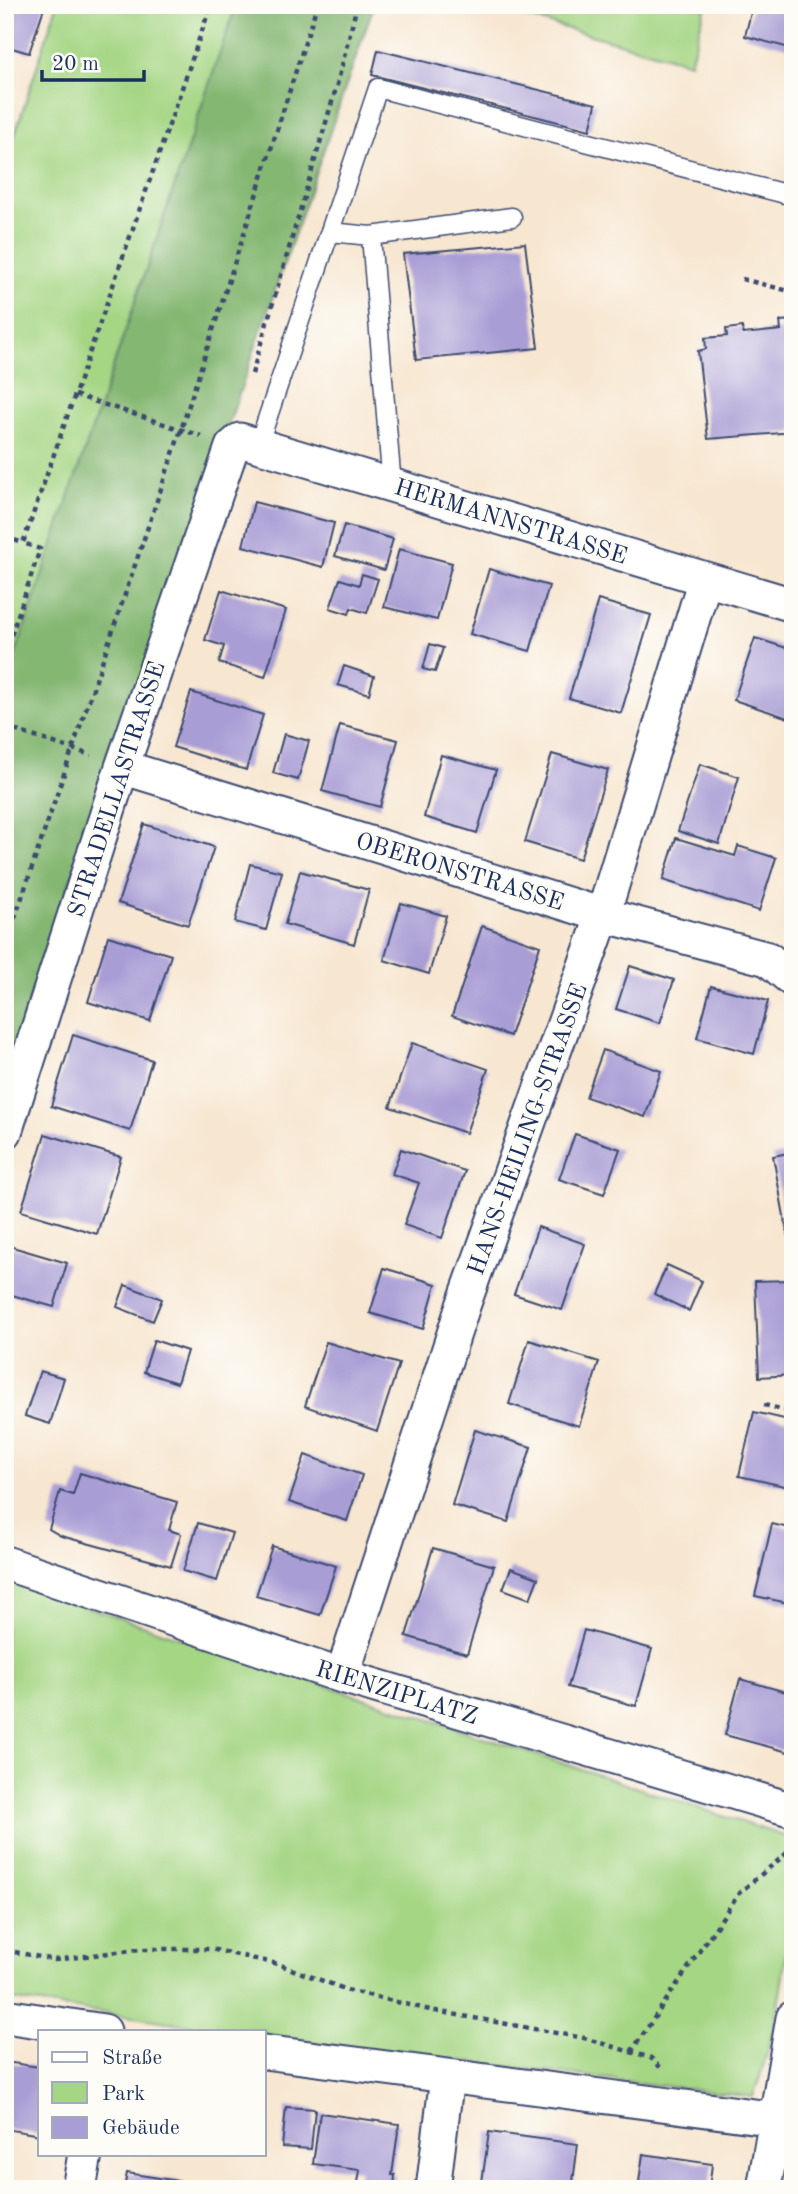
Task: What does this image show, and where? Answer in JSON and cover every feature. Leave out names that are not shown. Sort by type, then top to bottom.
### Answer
[{"type":"street","name":"HERMANNSTRASSE","points":[[245,446],[391,486],[793,605]]},
{"type":"street","name":"STRADELLASTRASSE","points":[[5,1132],[122,766],[245,446]]},
{"type":"street","name":"HANS-HEILING-STRASSE","points":[[342,1676],[463,1306],[603,915],[705,579]]},
{"type":"street","name":"OBERONSTRASSE","points":[[122,766],[603,915],[768,959],[793,979]]},
{"type":"street","name":"RIENZIPLATZ","points":[[5,1563],[342,1676],[793,1810]]},
{"type":"street","points":[[5,2016],[97,2030]]},
{"type":"street","points":[[764,2189],[793,2018]]},
{"type":"street","points":[[266,2052],[776,2119]]},
{"type":"street","points":[[433,2189],[447,2077]]},
{"type":"street","points":[[79,2189],[85,2156]]},
{"type":"lane","points":[[245,446],[330,232],[378,88],[793,196]]},
{"type":"lane","points":[[330,232],[371,236],[512,217]]},
{"type":"lane","points":[[371,236],[391,486]]},
{"type":"path","points":[[23,543],[211,5]]},
{"type":"path","points":[[5,947],[181,430],[317,5]]},
{"type":"path","points":[[251,379],[358,5]]},
{"type":"path","points":[[742,279],[793,292]]},
{"type":"path","points":[[75,395],[181,430],[245,446]]},
{"type":"path","points":[[5,537],[40,550],[5,654]]},
{"type":"path","points":[[5,727],[122,766]]},
{"type":"path","points":[[764,1405],[793,1412]]},
{"type":"path","points":[[5,1950],[55,1960],[140,1949],[211,1949],[278,1964],[347,1990],[430,2010],[584,2038],[631,2052],[739,1893],[793,1848]]},
{"type":"green space","points":[[57,5],[339,5],[220,454],[5,1077],[5,165]]},
{"type":"green space","points":[[236,5],[374,5],[5,1069],[5,685]]},
{"type":"green space","points":[[484,5],[706,5],[690,63]]},
{"type":"green space","points":[[5,1580],[793,1839],[791,1904],[784,1970],[771,2035],[753,2097],[300,2041],[266,2036],[266,2030],[225,2030],[5,1999]]},
{"type":"building","points":[[5,5],[45,5],[29,53],[5,46]]},
{"type":"building","points":[[753,5],[793,5],[793,49],[745,36]]},
{"type":"building","points":[[378,50],[596,104],[590,130],[372,75]]},
{"type":"building","points":[[525,243],[538,348],[416,360],[403,254]]},
{"type":"building","points":[[793,320],[793,432],[708,439],[698,351],[706,349],[705,338],[727,336],[726,329],[742,327],[743,334],[781,330],[780,321]]},
{"type":"building","points":[[254,502],[334,523],[323,567],[243,546]]},
{"type":"building","points":[[344,525],[393,539],[384,570],[335,556]]},
{"type":"building","points":[[399,549],[452,563],[437,620],[384,607]]},
{"type":"building","points":[[489,569],[549,586],[530,651],[470,634]]},
{"type":"building","points":[[362,574],[378,579],[367,613],[351,608],[349,614],[330,608],[340,579],[359,585]]},
{"type":"building","points":[[221,590],[286,610],[265,677],[219,663],[224,646],[205,640]]},
{"type":"building","points":[[598,600],[651,615],[621,713],[569,698]]},
{"type":"building","points":[[755,638],[793,650],[791,719],[734,700]]},
{"type":"building","points":[[430,644],[443,648],[435,672],[423,669]]},
{"type":"building","points":[[344,666],[374,676],[369,694],[338,685]]},
{"type":"building","points":[[191,692],[263,715],[246,770],[173,747]]},
{"type":"building","points":[[340,725],[398,740],[380,807],[322,791]]},
{"type":"building","points":[[284,734],[309,741],[298,780],[273,773]]},
{"type":"building","points":[[552,754],[608,770],[580,859],[525,842]]},
{"type":"building","points":[[441,755],[496,770],[477,833],[424,817]]},
{"type":"building","points":[[700,764],[739,777],[719,844],[678,831]]},
{"type":"building","points":[[144,824],[214,847],[188,925],[118,903]]},
{"type":"building","points":[[676,838],[735,856],[738,846],[776,858],[759,911],[663,880]]},
{"type":"building","points":[[250,864],[282,872],[266,930],[235,922]]},
{"type":"building","points":[[300,871],[369,890],[354,944],[285,924]]},
{"type":"building","points":[[401,903],[446,916],[429,974],[384,960]]},
{"type":"building","points":[[482,926],[540,946],[510,1036],[452,1016]]},
{"type":"building","points":[[108,936],[171,955],[150,1021],[88,1002]]},
{"type":"building","points":[[630,966],[674,980],[660,1023],[616,1009]]},
{"type":"building","points":[[711,986],[768,1001],[754,1054],[697,1038]]},
{"type":"building","points":[[73,1035],[152,1060],[130,1131],[51,1106]]},
{"type":"building","points":[[412,1043],[488,1069],[466,1133],[390,1107]]},
{"type":"building","points":[[603,1050],[661,1071],[645,1117],[586,1097]]},
{"type":"building","points":[[45,1134],[121,1157],[97,1234],[21,1211]]},
{"type":"building","points":[[575,1134],[620,1149],[604,1194],[559,1179]]},
{"type":"building","points":[[401,1149],[465,1171],[442,1238],[404,1225],[419,1183],[392,1174]]},
{"type":"building","points":[[793,1152],[793,1237],[788,1238],[773,1156]]},
{"type":"building","points":[[538,1227],[585,1244],[562,1310],[514,1294]]},
{"type":"building","points":[[9,1246],[67,1263],[54,1307],[5,1293],[5,1258]]},
{"type":"building","points":[[667,1265],[702,1281],[689,1311],[654,1294]]},
{"type":"building","points":[[384,1268],[436,1284],[423,1329],[370,1313]]},
{"type":"building","points":[[793,1280],[793,1375],[759,1377],[755,1281]]},
{"type":"building","points":[[125,1285],[162,1299],[153,1321],[117,1307]]},
{"type":"building","points":[[154,1340],[187,1351],[177,1383],[144,1372]]},
{"type":"building","points":[[529,1340],[599,1362],[579,1426],[509,1404]]},
{"type":"building","points":[[326,1342],[399,1364],[377,1431],[305,1406]]},
{"type":"building","points":[[40,1371],[64,1378],[50,1424],[25,1416]]},
{"type":"building","points":[[754,1412],[793,1421],[793,1488],[739,1476]]},
{"type":"building","points":[[475,1430],[531,1447],[508,1522],[452,1505]]},
{"type":"building","points":[[305,1455],[362,1475],[347,1521],[289,1502]]},
{"type":"building","points":[[80,1473],[177,1502],[169,1530],[181,1534],[171,1566],[61,1536],[49,1529],[60,1491],[73,1495]]},
{"type":"building","points":[[198,1523],[232,1533],[217,1581],[183,1571]]},
{"type":"building","points":[[772,1524],[793,1529],[793,1604],[755,1596]]},
{"type":"building","points":[[272,1546],[336,1566],[320,1615],[256,1596]]},
{"type":"building","points":[[433,1548],[494,1566],[467,1654],[406,1636]]},
{"type":"building","points":[[511,1568],[538,1578],[530,1599],[503,1589]]},
{"type":"building","points":[[584,1630],[652,1649],[636,1706],[568,1687]]},
{"type":"building","points":[[740,1679],[793,1694],[793,1734],[788,1752],[725,1735]]},
{"type":"building","points":[[5,2062],[38,2067],[38,2135],[5,2129]]},
{"type":"building","points":[[286,2107],[315,2109],[311,2149],[282,2147]]},
{"type":"building","points":[[320,2113],[399,2124],[392,2175],[395,2175],[394,2189],[357,2189],[360,2170],[313,2164]]},
{"type":"building","points":[[489,2132],[578,2144],[572,2189],[481,2189]]},
{"type":"building","points":[[643,2154],[712,2164],[709,2189],[638,2189]]},
{"type":"building","points":[[127,2173],[179,2181],[178,2189],[124,2189]]}]
